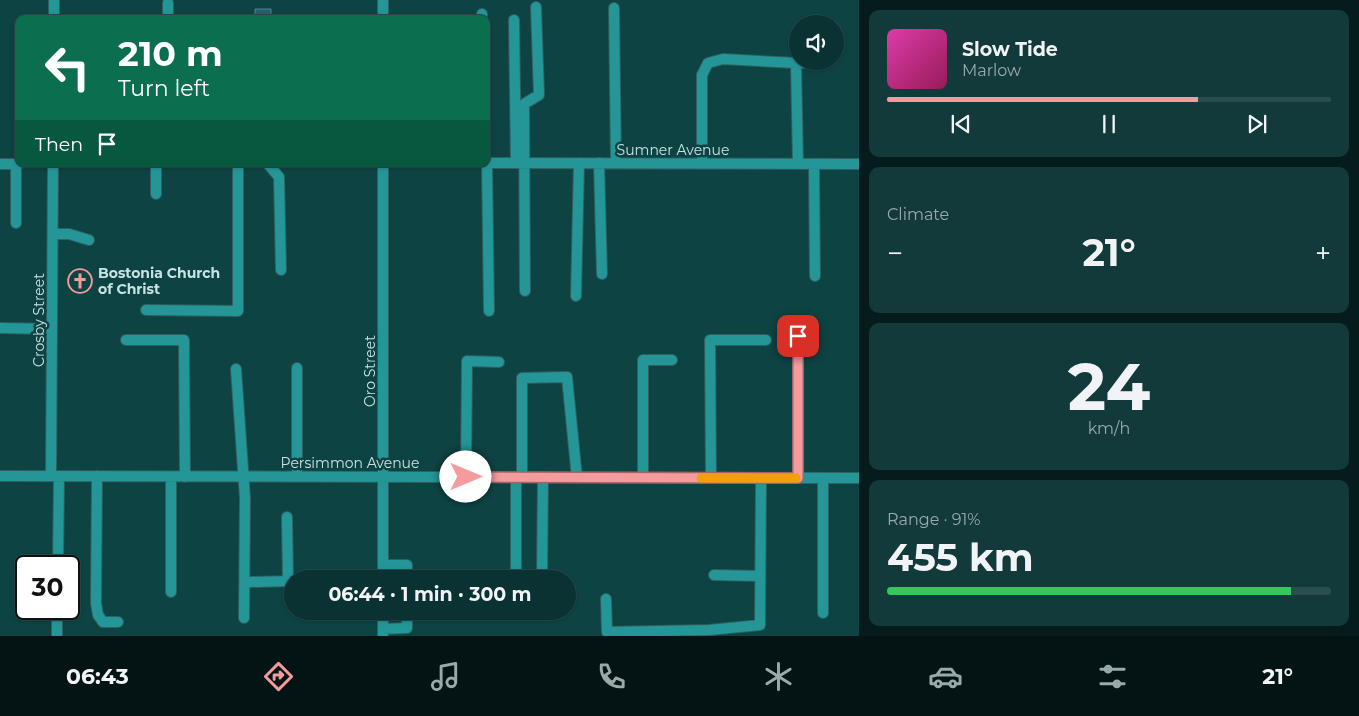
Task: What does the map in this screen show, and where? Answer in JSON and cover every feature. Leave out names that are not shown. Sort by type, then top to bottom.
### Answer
[{"type":"street","points":[[54,0],[54,15]]},
{"type":"street","points":[[383,0],[383,15]]},
{"type":"street","points":[[168,3],[168,15]]},
{"type":"street","points":[[520,163],[524,104],[539,95],[536,7]]},
{"type":"street","points":[[614,8],[616,163]]},
{"type":"street","points":[[514,20],[525,291]]},
{"type":"street","points":[[702,164],[702,75],[708,63],[724,59],[789,63]]},
{"type":"street","points":[[796,70],[798,164]]},
{"type":"street","name":"Sumner Avenue","points":[[490,163],[859,164]]},
{"type":"street","points":[[576,296],[579,163]]},
{"type":"street","points":[[598,163],[602,274]]},
{"type":"street","points":[[0,164],[15,164]]},
{"type":"street","points":[[814,164],[814,276]]},
{"type":"street","points":[[16,223],[17,167]]},
{"type":"street","name":"Crosby Street","points":[[53,167],[52,329],[58,555]]},
{"type":"street","points":[[156,167],[156,194]]},
{"type":"street","points":[[146,310],[238,311],[238,167]]},
{"type":"street","points":[[271,167],[279,177],[281,270]]},
{"type":"street","name":"Oro Street","points":[[383,167],[383,570]]},
{"type":"street","points":[[486,167],[489,311]]},
{"type":"street","points":[[53,234],[69,234],[89,240]]},
{"type":"street","points":[[0,328],[52,329]]},
{"type":"street","points":[[798,336],[798,478]]},
{"type":"street","points":[[126,340],[184,340],[185,477]]},
{"type":"street","points":[[711,478],[710,340],[766,340]]},
{"type":"street","points":[[643,478],[643,360],[672,360]]},
{"type":"street","points":[[466,477],[467,361],[499,362]]},
{"type":"street","points":[[236,368],[242,477],[245,498],[244,618]]},
{"type":"street","points":[[297,368],[297,477]]},
{"type":"street","points":[[516,570],[522,378],[567,377],[577,478]]},
{"type":"street","name":"Persimmon Avenue","points":[[0,476],[859,478]]},
{"type":"street","points":[[97,476],[96,603],[98,615],[103,622],[118,622]]},
{"type":"street","points":[[171,477],[171,592]]},
{"type":"street","points":[[542,570],[543,477]]},
{"type":"street","points":[[606,599],[607,632],[709,630],[760,625],[761,478]]},
{"type":"street","points":[[823,478],[823,612]]},
{"type":"street","points":[[287,517],[289,570]]},
{"type":"street","points":[[383,565],[407,565],[407,570]]},
{"type":"street","points":[[714,575],[760,576]]},
{"type":"street","points":[[250,582],[284,582]]},
{"type":"street","points":[[57,620],[57,636]]},
{"type":"street","points":[[383,632],[407,628],[407,620]]},
{"type":"building","points":[[255,9],[271,9],[271,15],[255,15]]},
{"type":"slow traffic","points":[[701,478],[796,478]]},
{"type":"place","name":"Bostonia Church of Christ","points":[[80,281]]},
{"type":"route","points":[[466,477],[798,478],[798,336]]}]
